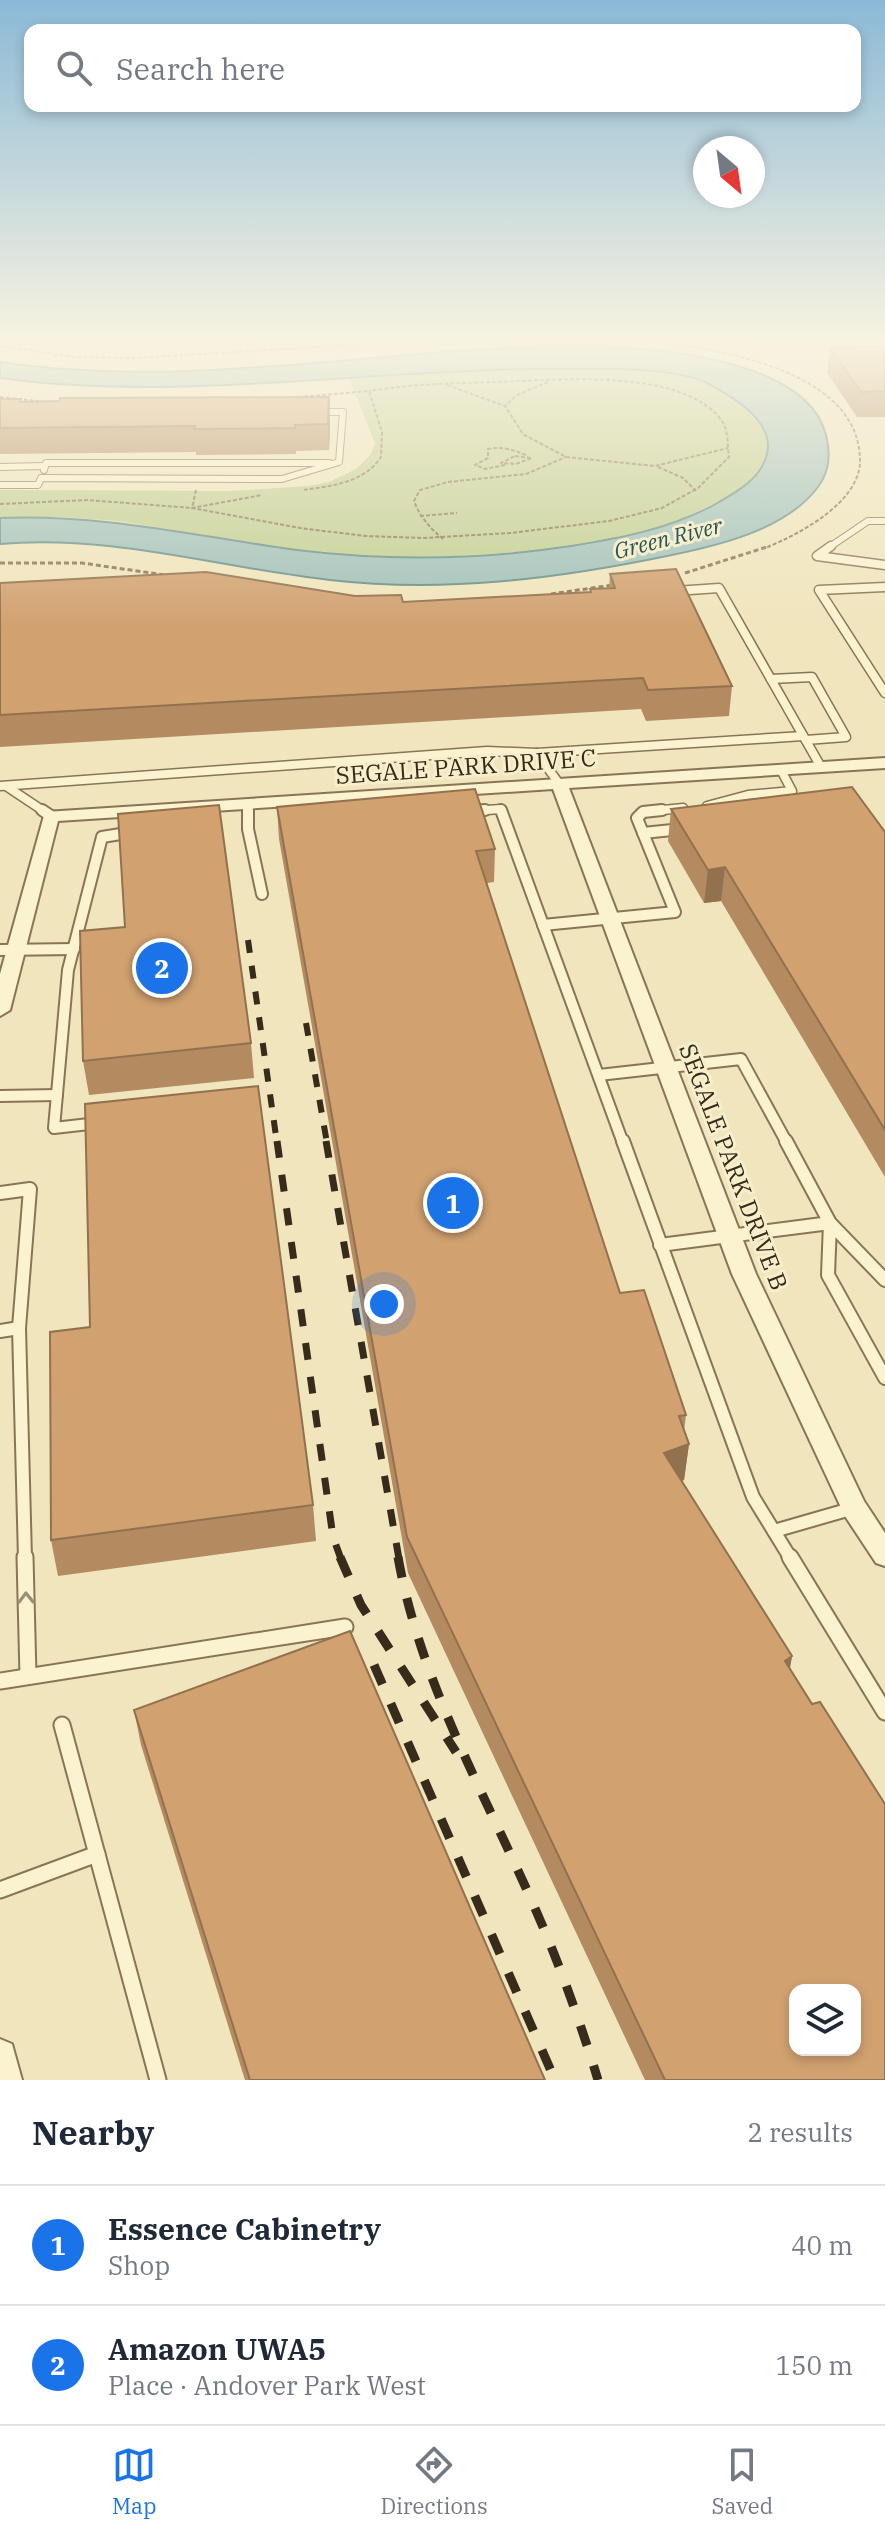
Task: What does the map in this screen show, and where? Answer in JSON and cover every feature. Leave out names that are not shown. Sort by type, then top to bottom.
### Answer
[{"type":"street","name":"SEGALE PARK DRIVE C","points":[[51,816],[203,811],[248,804],[296,806],[885,763]]},
{"type":"street","name":"SEGALE PARK DRIVE B","points":[[560,785],[744,1274],[854,1508],[885,1555]]},
{"type":"street","points":[[0,1010],[8,950],[51,816]]},
{"type":"street","points":[[0,2056],[5,2080]]},
{"type":"lane","points":[[41,478],[272,480],[339,462],[341,434]]},
{"type":"lane","points":[[0,485],[38,485],[46,463],[336,463]]},
{"type":"lane","points":[[0,467],[45,466]]},
{"type":"lane","points":[[885,521],[868,521],[817,556],[885,565]]},
{"type":"lane","points":[[885,587],[819,590],[885,693]]},
{"type":"lane","points":[[662,592],[719,588],[821,767]]},
{"type":"lane","points":[[3,786],[487,751],[537,753],[846,737],[812,677],[771,679]]},
{"type":"lane","points":[[537,753],[560,785]]},
{"type":"lane","points":[[543,925],[675,912],[637,818],[643,812],[792,791],[781,770]]},
{"type":"lane","points":[[3,786],[51,816]]},
{"type":"lane","points":[[248,804],[248,829],[262,894]]},
{"type":"lane","points":[[715,804],[721,814]]},
{"type":"lane","points":[[454,812],[501,809],[753,1497],[885,1712]]},
{"type":"lane","points":[[643,833],[699,827]]},
{"type":"lane","points":[[115,1121],[54,1128],[68,970],[102,837],[149,830]]},
{"type":"lane","points":[[8,950],[74,949]]},
{"type":"lane","points":[[599,1075],[741,1059],[830,1223],[885,1280]]},
{"type":"lane","points":[[0,1096],[57,1095]]},
{"type":"lane","points":[[0,1193],[30,1189],[19,1328],[28,1676]]},
{"type":"lane","points":[[660,1245],[830,1223]]},
{"type":"lane","points":[[830,1223],[828,1275],[885,1378]]},
{"type":"lane","points":[[0,1331],[19,1328]]},
{"type":"lane","points":[[774,1531],[854,1508]]},
{"type":"lane","points":[[0,1681],[345,1627]]},
{"type":"lane","points":[[62,1725],[158,2080]]},
{"type":"lane","points":[[0,1890],[97,1854]]},
{"type":"path","points":[[523,434],[566,457],[655,466],[683,478],[696,491]]},
{"type":"path","points":[[192,508],[337,533],[444,539],[527,532],[630,517],[671,505],[696,491],[721,469],[729,457],[728,434]]},
{"type":"path","points":[[671,575],[743,557],[809,527],[842,501],[860,469],[863,455],[857,434]]},
{"type":"path","points":[[493,447],[530,456],[530,461],[485,469],[475,465],[488,458],[488,449],[493,447]]},
{"type":"path","points":[[655,466],[728,448]]},
{"type":"path","points":[[505,465],[501,463],[508,458],[530,456]]},
{"type":"path","points":[[444,539],[420,516],[414,501],[417,492],[425,487],[526,474],[566,457]]},
{"type":"path","points":[[420,516],[457,513]]},
{"type":"path","points":[[0,563],[82,563],[173,576]]},
{"type":"path","points":[[539,596],[618,585]]},
{"type":"green space","points":[[371,434],[764,434],[768,445],[761,469],[750,481],[735,493],[666,527],[643,534],[549,550],[409,559],[294,549],[117,521],[61,517],[0,518],[0,490],[231,491],[329,482],[356,469],[371,454],[375,443]]},
{"type":"water","name":"Green River","points":[[766,434],[826,435],[829,449],[825,475],[818,487],[788,515],[749,534],[687,552],[541,577],[457,584],[372,584],[289,575],[124,548],[42,542],[0,544],[0,518],[39,518],[149,527],[331,554],[434,557],[537,551],[625,536],[693,515],[719,502],[752,479],[764,463],[768,442]]},
{"type":"building","points":[[676,569],[732,686],[648,690],[643,678],[0,715],[0,583],[206,572],[355,596],[401,595],[403,602],[591,592],[590,589],[615,588],[610,574]]},
{"type":"building","points":[[852,787],[885,832],[885,1130],[725,867],[708,870],[671,809]]},
{"type":"building","points":[[475,789],[495,849],[476,851],[620,1293],[644,1290],[686,1415],[679,1416],[689,1444],[664,1453],[792,1656],[785,1661],[812,1704],[820,1702],[885,1804],[885,2080],[665,2080],[407,1537],[277,807]]},
{"type":"building","points":[[219,805],[251,1043],[83,1061],[80,931],[125,927],[118,814]]},
{"type":"building","points":[[258,1086],[313,1505],[51,1540],[50,1332],[90,1327],[85,1104]]},
{"type":"building","points":[[350,1631],[545,2080],[250,2080],[134,1710]]},
{"type":"railway","points":[[248,940],[277,1143]]},
{"type":"railway","points":[[306,1023],[327,1143]]},
{"type":"railway","points":[[277,1141],[333,1537],[341,1559]]},
{"type":"railway","points":[[326,1141],[399,1559]]},
{"type":"railway","points":[[340,1557],[361,1605],[456,1752]]},
{"type":"railway","points":[[398,1557],[408,1602],[436,1688],[549,1942],[598,2080]]},
{"type":"railway","points":[[374,1665],[555,2080]]},
{"type":"place","name":"Amazon UWA5","points":[[162,968]]},
{"type":"place","name":"Essence Cabinetry","points":[[453,1203]]}]
